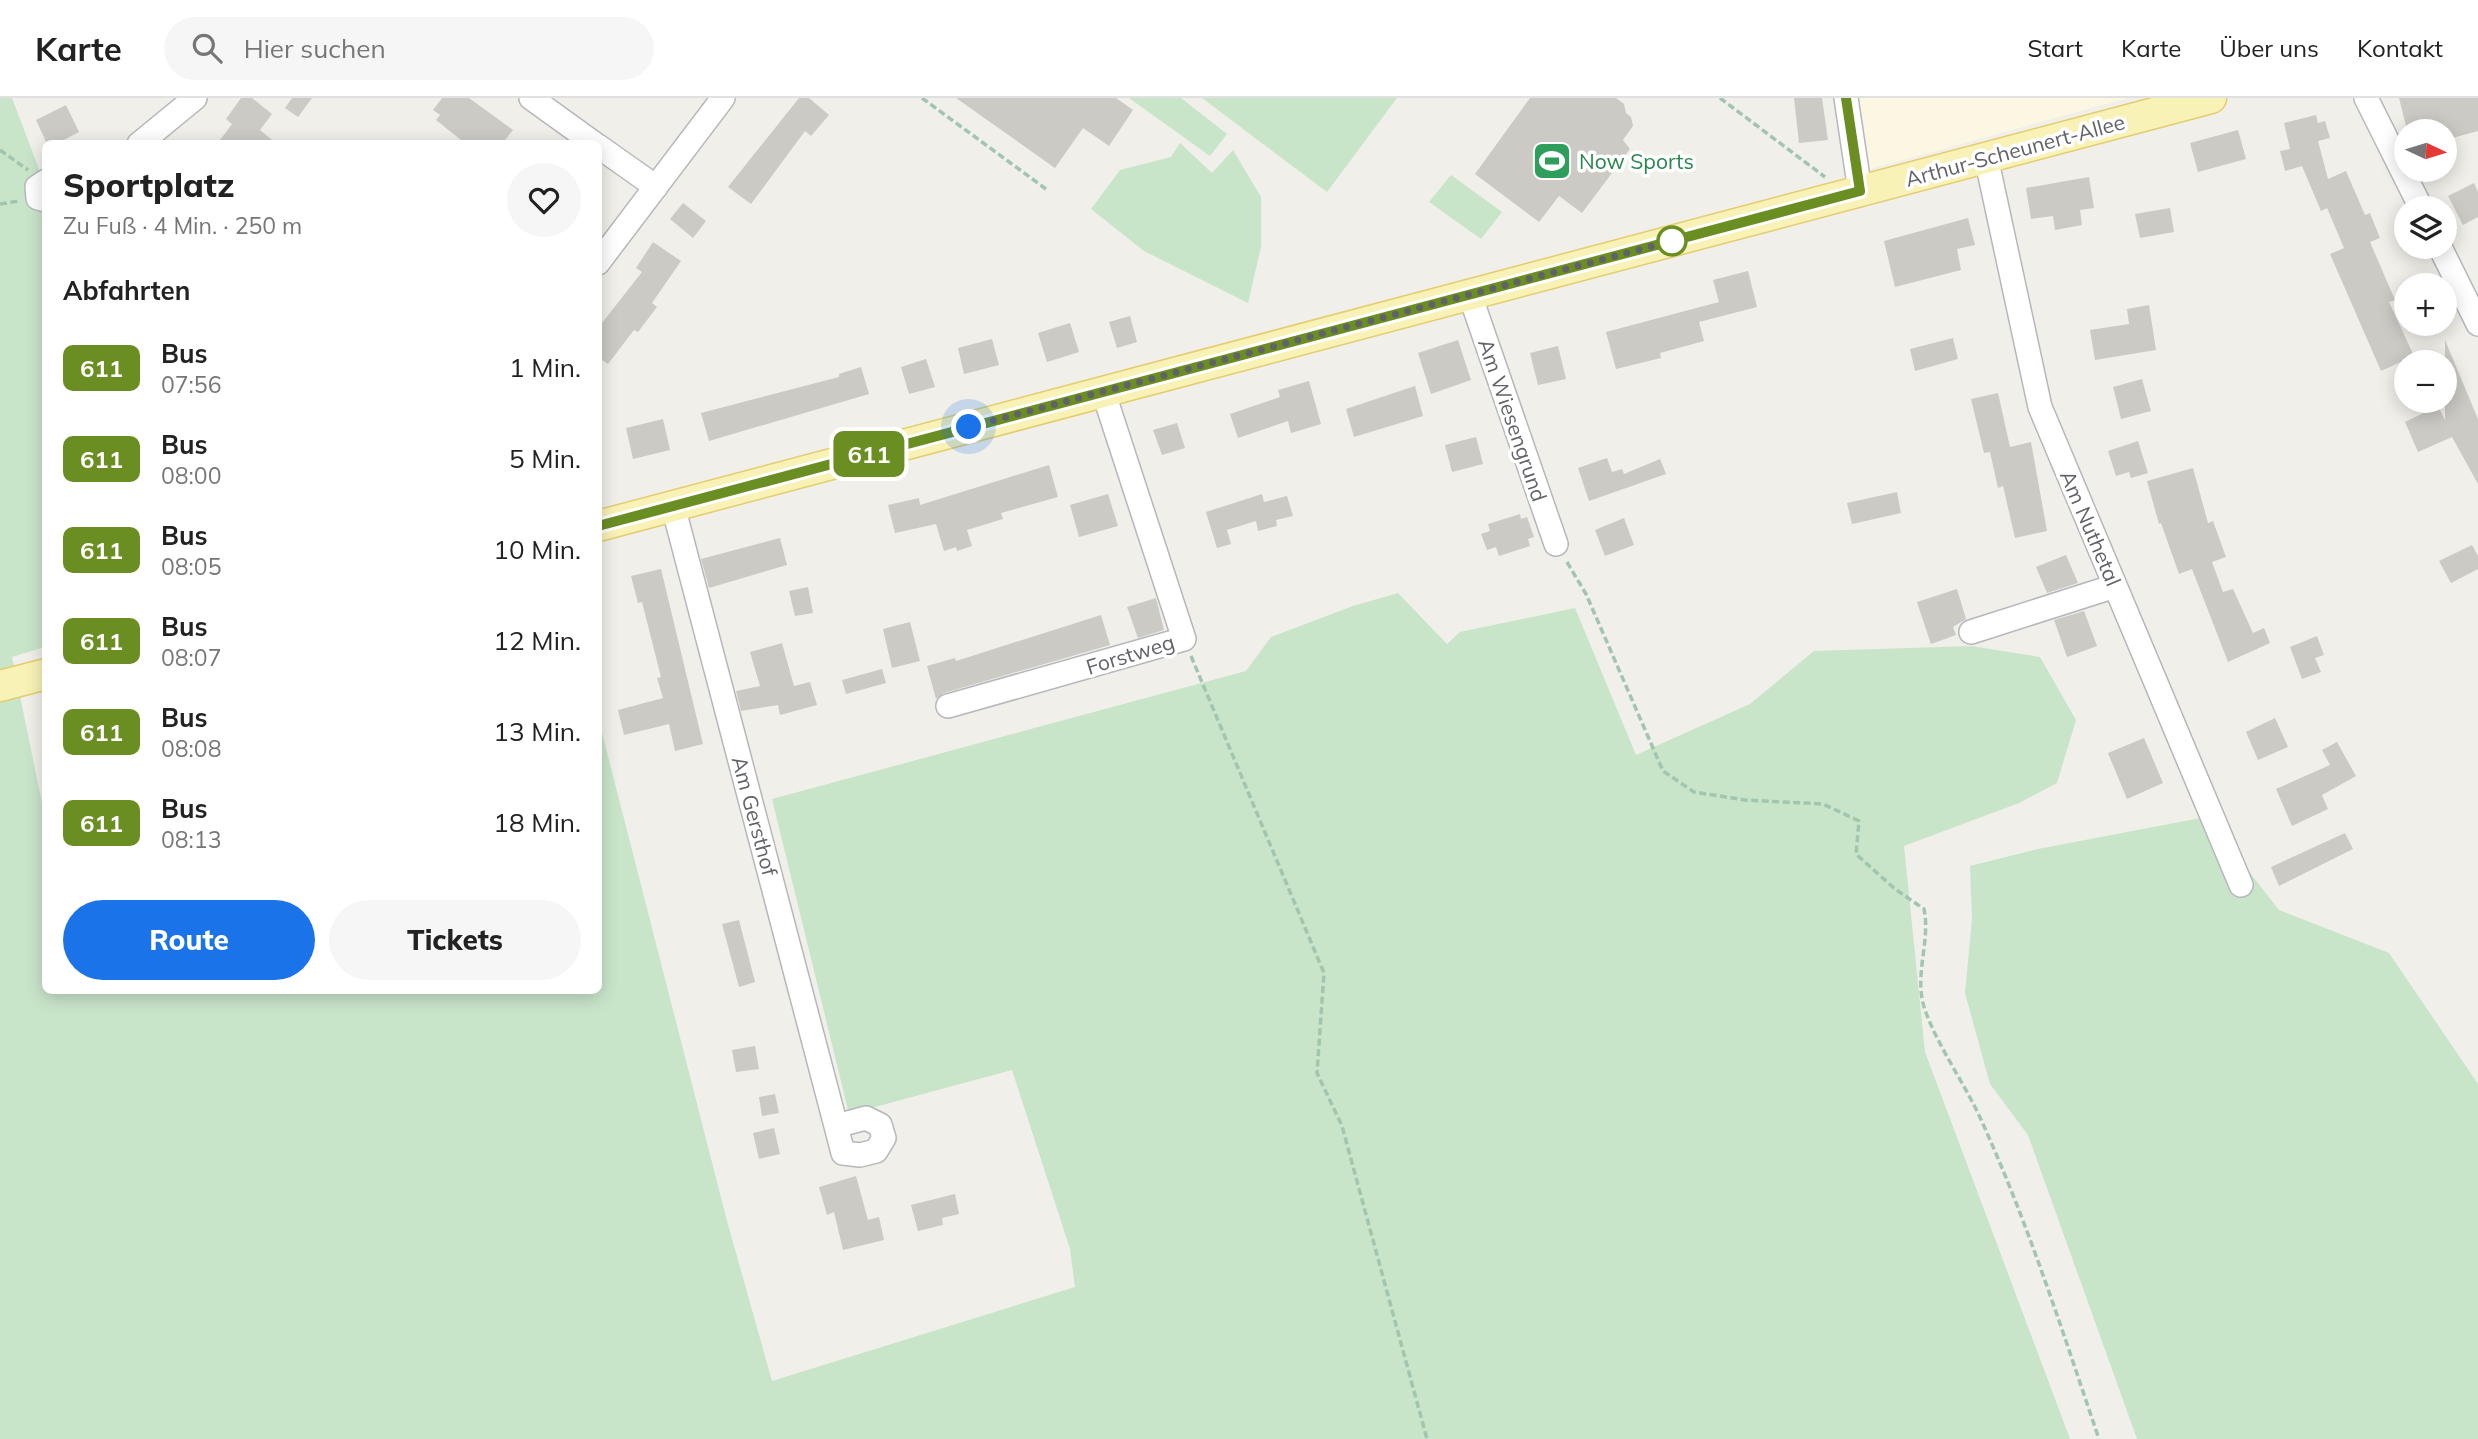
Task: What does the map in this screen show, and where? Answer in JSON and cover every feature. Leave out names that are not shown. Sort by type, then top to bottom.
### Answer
[{"type":"main road","name":"Arthur-Scheunert-Allee","points":[[602,525],[2211,98]]},
{"type":"main road","points":[[0,686],[42,675]]},
{"type":"street","points":[[144,140],[195,98]]},
{"type":"street","points":[[531,98],[590,140]]},
{"type":"street","points":[[602,258],[723,98]]},
{"type":"street","points":[[1846,98],[1852,193]]},
{"type":"street","points":[[2366,98],[2415,196]]},
{"type":"street","points":[[602,149],[656,187]]},
{"type":"street","name":"Am Nuthetal","points":[[1986,157],[2040,407],[2241,885]]},
{"type":"street","points":[[2446,259],[2478,324]]},
{"type":"street","name":"Am Wiesengrund","points":[[1470,295],[1556,544]]},
{"type":"street","name":"Forstweg","points":[[948,706],[1184,639],[1103,391]]},
{"type":"street","name":"Am Gersthof","points":[[673,506],[836,1126]]},
{"type":"street","points":[[1971,632],[2115,586]]},
{"type":"path","points":[[922,98],[1046,189]]},
{"type":"path","points":[[1720,98],[1833,183],[1852,193]]},
{"type":"path","points":[[0,150],[42,185]]},
{"type":"path","points":[[1556,544],[1586,594],[1663,771],[1695,792],[1745,800],[1823,804],[1859,821],[1856,854],[1895,889],[1924,909],[1927,925],[1920,967],[1924,1008],[1982,1122],[2033,1244],[2099,1439]]},
{"type":"path","points":[[1184,639],[1324,973],[1317,1073],[1342,1126],[1427,1439]]},
{"type":"shaded area","points":[[1854,98],[2128,98],[1863,171]]},
{"type":"green space","points":[[0,98],[12,98],[42,177],[42,648],[12,657],[42,803],[42,994],[602,994],[602,733],[727,1221],[772,1381],[1075,1287],[1070,1249],[1012,1070],[849,1114],[772,799],[1246,671],[1271,637],[1353,606],[1398,593],[1447,644],[1460,632],[1575,608],[1636,755],[1750,704],[1814,651],[1971,646],[2040,657],[2076,720],[2057,783],[2019,803],[1904,846],[1925,1052],[2070,1439],[0,1439]]},
{"type":"green space","points":[[1129,98],[1181,98],[1227,134],[1210,156]]},
{"type":"green space","points":[[1202,98],[1397,98],[1327,192]]},
{"type":"green space","points":[[1180,143],[1212,173],[1233,150],[1261,197],[1261,247],[1248,303],[1144,251],[1091,209],[1120,170],[1171,157]]},
{"type":"green space","points":[[1451,175],[1502,212],[1481,239],[1429,202]]},
{"type":"green space","points":[[2206,817],[2279,910],[2389,953],[2478,1084],[2478,1439],[2137,1439],[2028,1135],[1990,1084],[1965,993],[1972,919],[1970,866],[2038,849]]},
{"type":"building","points":[[241,98],[252,98],[272,114],[260,130],[272,140],[220,140],[232,124],[226,119]]},
{"type":"building","points":[[292,98],[312,98],[298,117],[285,108]]},
{"type":"building","points":[[442,98],[469,98],[513,130],[505,140],[461,140],[436,120],[440,115],[433,110]]},
{"type":"building","points":[[799,98],[809,98],[829,115],[811,136],[805,131],[751,204],[728,187]]},
{"type":"building","points":[[956,98],[1116,98],[1133,110],[1109,146],[1083,128],[1055,168]]},
{"type":"building","name":"Now Sports","points":[[1530,98],[1616,98],[1624,104],[1626,113],[1631,117],[1633,126],[1623,140],[1630,149],[1582,213],[1559,196],[1539,222],[1475,174]]},
{"type":"building","points":[[1794,98],[1822,98],[1828,140],[1799,143]]},
{"type":"building","points":[[2399,98],[2478,98],[2478,131],[2457,137],[2457,119],[2404,119]]},
{"type":"building","points":[[66,105],[79,132],[64,140],[45,140],[36,120]]},
{"type":"building","points":[[2316,115],[2318,123],[2325,121],[2330,138],[2318,141],[2328,179],[2346,171],[2365,215],[2370,213],[2380,238],[2370,242],[2394,298],[2389,302],[2394,313],[2394,336],[2405,336],[2411,350],[2394,350],[2394,365],[2381,371],[2330,254],[2344,248],[2327,208],[2321,211],[2302,166],[2285,171],[2280,151],[2290,149],[2284,123]]},
{"type":"building","points":[[2238,130],[2246,159],[2198,172],[2190,143]]},
{"type":"building","points":[[2089,177],[2094,208],[2080,210],[2082,225],[2055,230],[2053,216],[2031,219],[2026,188]]},
{"type":"building","points":[[2474,183],[2478,192],[2478,217],[2463,225],[2457,213],[2457,196],[2448,196]]},
{"type":"building","points":[[683,203],[706,221],[693,238],[670,219]]},
{"type":"building","points":[[2170,208],[2174,232],[2140,238],[2135,214]]},
{"type":"building","points":[[1968,218],[1975,245],[1957,249],[1961,270],[1895,287],[1884,241]]},
{"type":"building","points":[[653,242],[681,261],[652,303],[657,307],[638,332],[634,330],[608,364],[602,360],[602,323],[642,272],[636,268]]},
{"type":"building","points":[[1748,271],[1757,307],[1699,322],[1704,341],[1660,353],[1661,358],[1616,369],[1606,332],[1719,302],[1713,280]]},
{"type":"building","points":[[2149,305],[2156,350],[2095,360],[2090,330],[2129,324],[2127,309]]},
{"type":"building","points":[[1130,316],[1137,342],[1117,348],[1109,322]]},
{"type":"building","points":[[1070,323],[1079,352],[1047,362],[1038,333]]},
{"type":"building","points":[[1953,338],[1958,359],[1915,371],[1910,349]]},
{"type":"building","points":[[992,339],[999,365],[964,374],[958,348]]},
{"type":"building","points":[[1458,340],[1471,380],[1431,394],[1418,353]]},
{"type":"building","points":[[1558,346],[1566,379],[1538,385],[1530,353]]},
{"type":"building","points":[[926,359],[935,387],[909,394],[901,367]]},
{"type":"building","points":[[861,367],[869,394],[709,441],[701,413],[839,377],[839,374]]},
{"type":"building","points":[[2457,369],[2478,419],[2478,484],[2452,437],[2418,452],[2405,422],[2424,413],[2442,413],[2445,420],[2445,413],[2457,413]]},
{"type":"building","points":[[2142,379],[2151,411],[2121,419],[2113,387]]},
{"type":"building","points":[[1309,381],[1321,424],[1291,433],[1288,421],[1238,438],[1230,414],[1280,397],[1278,390]]},
{"type":"building","points":[[1415,386],[1423,416],[1354,437],[1346,409]]},
{"type":"building","points":[[1998,393],[2010,447],[2031,442],[2047,531],[2015,538],[2003,486],[1998,488],[1990,452],[1984,453],[1971,399]]},
{"type":"building","points":[[663,419],[670,450],[633,459],[626,428]]},
{"type":"building","points":[[1177,423],[1185,448],[1162,455],[1153,430]]},
{"type":"building","points":[[1476,437],[1483,464],[1452,472],[1445,445]]},
{"type":"building","points":[[2138,441],[2148,473],[2131,478],[2129,472],[2116,476],[2108,451]]},
{"type":"building","points":[[1607,458],[1612,472],[1622,469],[1624,474],[1660,459],[1666,474],[1589,501],[1578,468]]},
{"type":"building","points":[[1049,465],[1058,497],[1001,513],[1003,519],[967,530],[972,546],[957,551],[956,547],[944,551],[936,524],[895,533],[888,505],[919,498],[920,505]]},
{"type":"building","points":[[2193,468],[2208,523],[2213,521],[2226,557],[2212,562],[2223,592],[2233,589],[2253,633],[2264,628],[2270,643],[2228,662],[2192,569],[2179,574],[2161,523],[2159,524],[2147,481]]},
{"type":"building","points":[[1897,492],[1901,513],[1852,524],[1847,503]]},
{"type":"building","points":[[1108,494],[1118,526],[1079,537],[1070,505]]},
{"type":"building","points":[[1262,494],[1264,502],[1287,496],[1293,516],[1276,520],[1277,526],[1258,531],[1256,521],[1227,530],[1231,544],[1217,548],[1206,512]]},
{"type":"building","points":[[1520,514],[1521,519],[1527,517],[1534,537],[1528,539],[1530,546],[1499,556],[1496,547],[1487,550],[1481,534],[1490,531],[1488,524]]},
{"type":"building","points":[[1624,518],[1634,545],[1605,556],[1595,530]]},
{"type":"building","points":[[780,538],[787,565],[709,588],[701,559]]},
{"type":"building","points":[[2472,545],[2478,556],[2478,569],[2451,583],[2439,561]]},
{"type":"building","points":[[2066,555],[2078,583],[2047,593],[2036,567]]},
{"type":"building","points":[[661,569],[703,744],[675,751],[669,724],[624,735],[618,710],[663,698],[657,678],[661,677],[642,602],[638,603],[631,576]]},
{"type":"building","points":[[808,587],[813,613],[795,616],[789,591]]},
{"type":"building","points":[[1957,589],[1966,619],[1953,627],[1956,635],[1931,644],[1917,602]]},
{"type":"building","points":[[1156,598],[1164,630],[1138,638],[1127,607]]},
{"type":"building","points":[[2084,611],[2097,646],[2067,657],[2054,620]]},
{"type":"building","points":[[1101,615],[1110,645],[944,693],[936,699],[927,666],[955,658],[956,661]]},
{"type":"building","points":[[910,622],[920,661],[892,668],[883,629]]},
{"type":"building","points":[[2317,636],[2324,655],[2315,658],[2321,672],[2302,679],[2290,647]]},
{"type":"building","points":[[782,643],[794,686],[810,682],[817,705],[780,715],[778,705],[741,711],[736,691],[760,686],[750,652]]},
{"type":"building","points":[[882,669],[886,683],[846,694],[842,680]]},
{"type":"building","points":[[2275,718],[2288,747],[2258,760],[2246,732]]},
{"type":"building","points":[[2144,738],[2163,783],[2127,799],[2108,753]]},
{"type":"building","points":[[2337,742],[2356,776],[2322,795],[2328,809],[2292,826],[2276,789],[2330,765],[2322,750]]},
{"type":"building","points":[[2345,833],[2353,849],[2279,886],[2271,867]]},
{"type":"building","points":[[739,920],[755,982],[739,987],[722,924]]},
{"type":"building","points":[[755,1046],[759,1069],[736,1072],[732,1050]]},
{"type":"building","points":[[775,1094],[779,1113],[762,1116],[759,1097]]},
{"type":"building","points":[[774,1128],[780,1154],[759,1159],[753,1133]]},
{"type":"building","points":[[856,1176],[868,1220],[879,1217],[884,1240],[843,1250],[834,1212],[827,1215],[819,1187]]},
{"type":"building","points":[[955,1194],[959,1214],[942,1218],[943,1225],[918,1231],[911,1205]]},
{"type":"bus line","name":"611","points":[[602,525],[1860,191],[1846,98]]},
{"type":"place","name":"Now Sports","points":[[1552,161]]},
{"type":"route","points":[[969,427],[1672,241]]}]
